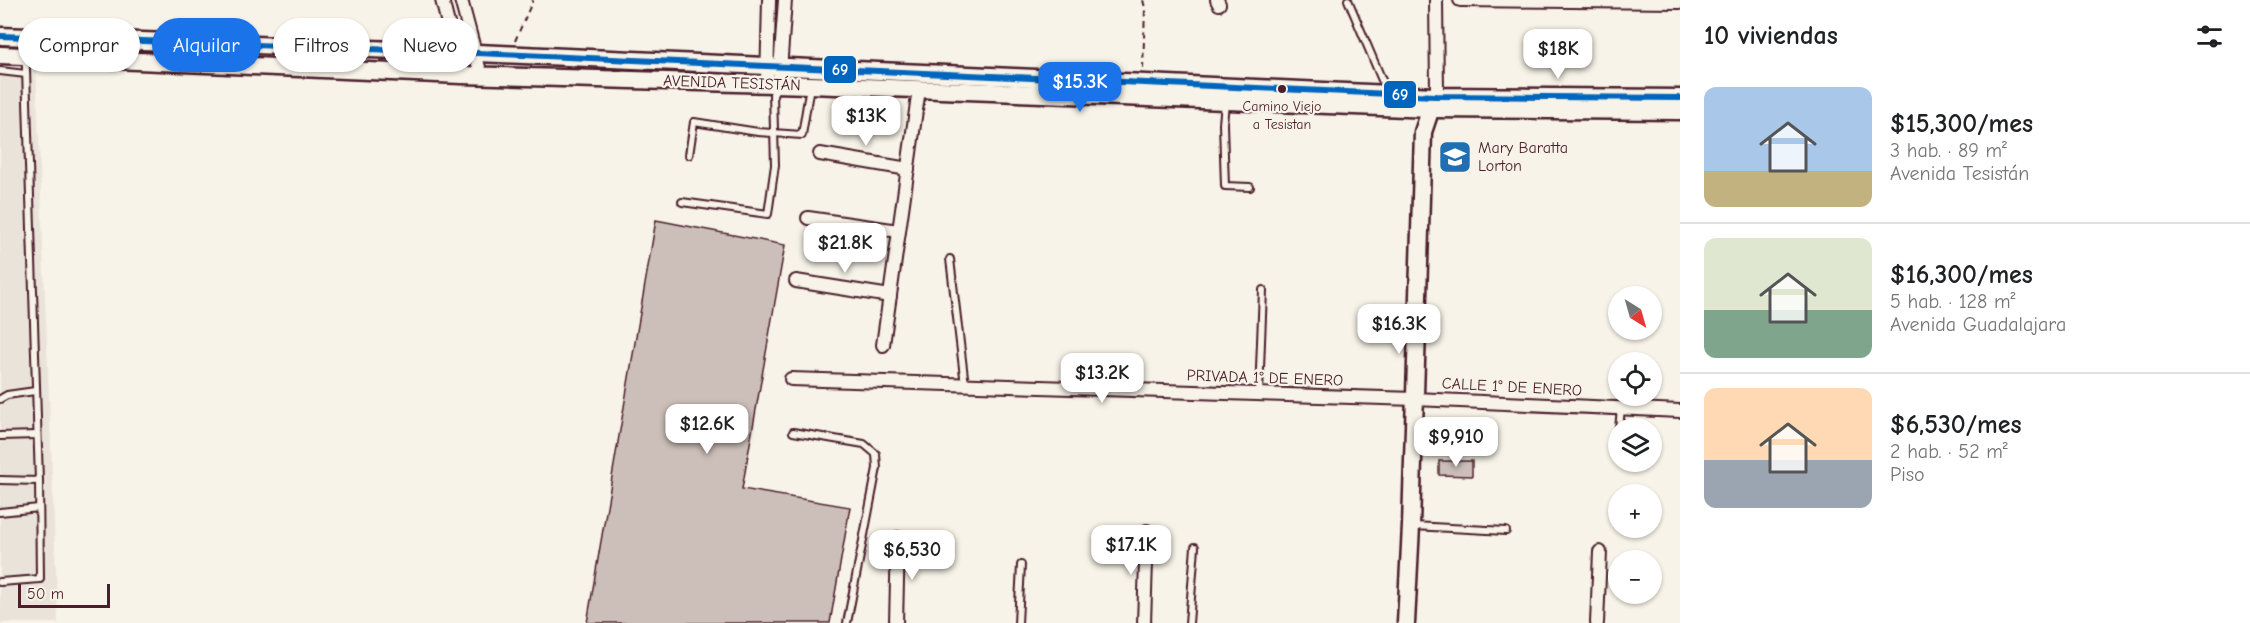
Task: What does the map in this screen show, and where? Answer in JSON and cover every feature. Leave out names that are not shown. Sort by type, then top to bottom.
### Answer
[{"type":"street","points":[[442,0],[446,18]]},
{"type":"street","points":[[461,0],[466,18]]},
{"type":"street","points":[[770,0],[773,79]]},
{"type":"street","points":[[773,79],[785,0]]},
{"type":"street","points":[[1406,623],[1423,132],[1437,91],[1436,0]]},
{"type":"street","points":[[1460,0],[1680,2]]},
{"type":"street","name":"AVENIDA TESISTÁN","points":[[0,36],[18,36]]},
{"type":"street","name":"AVENIDA TESISTÁN","points":[[140,40],[382,49]]},
{"type":"street","name":"AVENIDA TESISTÁN","points":[[478,53],[509,54],[773,79],[810,85],[1225,102],[1433,102],[1680,98]]},
{"type":"street","name":"AVENIDA TESISTÁN","points":[[0,55],[18,56]]},
{"type":"street","name":"AVENIDA TESISTÁN","points":[[140,61],[461,75],[773,79],[1387,93],[1433,102],[1680,111]]},
{"type":"street","points":[[478,64],[481,75]]},
{"type":"street","points":[[883,345],[919,89]]},
{"type":"street","points":[[820,154],[908,169]]},
{"type":"street","points":[[808,218],[899,231]]},
{"type":"street","points":[[796,281],[890,296]]},
{"type":"street","name":"PRIVADA 1° DE ENERO","points":[[791,379],[1415,399]]},
{"type":"street","name":"CALLE 1° DE ENERO","points":[[1415,399],[1680,411]]},
{"type":"street","points":[[1144,623],[1147,531]]},
{"type":"street","points":[[896,623],[898,538]]},
{"type":"street","points":[[1598,623],[1600,552]]},
{"type":"lane","points":[[1348,0],[1387,93]]},
{"type":"lane","points":[[0,71],[26,74],[40,579],[0,582]]},
{"type":"lane","points":[[682,202],[768,214],[775,165],[773,79]]},
{"type":"lane","points":[[689,155],[694,123],[802,135],[810,85]]},
{"type":"lane","points":[[1225,102],[1223,124],[1225,186],[1250,187]]},
{"type":"lane","points":[[950,259],[965,385]]},
{"type":"lane","points":[[1259,394],[1263,290]]},
{"type":"lane","points":[[0,399],[7,395],[35,391]]},
{"type":"lane","points":[[1620,418],[1621,408]]},
{"type":"lane","points":[[793,432],[864,444],[876,454],[877,468],[847,623]]},
{"type":"lane","points":[[0,436],[37,435]]},
{"type":"lane","points":[[0,480],[39,481]]},
{"type":"lane","points":[[0,512],[39,508]]},
{"type":"lane","points":[[1411,526],[1506,531]]},
{"type":"lane","points":[[1189,623],[1195,546]]},
{"type":"lane","points":[[1018,623],[1021,565]]},
{"type":"path","points":[[509,54],[533,0]]},
{"type":"path","points":[[1142,78],[1146,8],[1143,0]]},
{"type":"shaded area","points":[[0,67],[18,68],[18,72],[36,72],[58,623],[0,623]]},
{"type":"building","points":[[656,220],[785,245],[742,489],[850,507],[830,623],[587,623]]},
{"type":"building","points":[[1439,461],[1472,461],[1472,476],[1439,475]]},
{"type":"transit line","name":"69","points":[[0,36],[455,52],[1435,96],[1680,98]]},
{"type":"place","name":"Camino Viejo a Tesistan","points":[[1282,89]]},
{"type":"place","name":"Mary Baratta Lorton","points":[[1455,157]]}]
